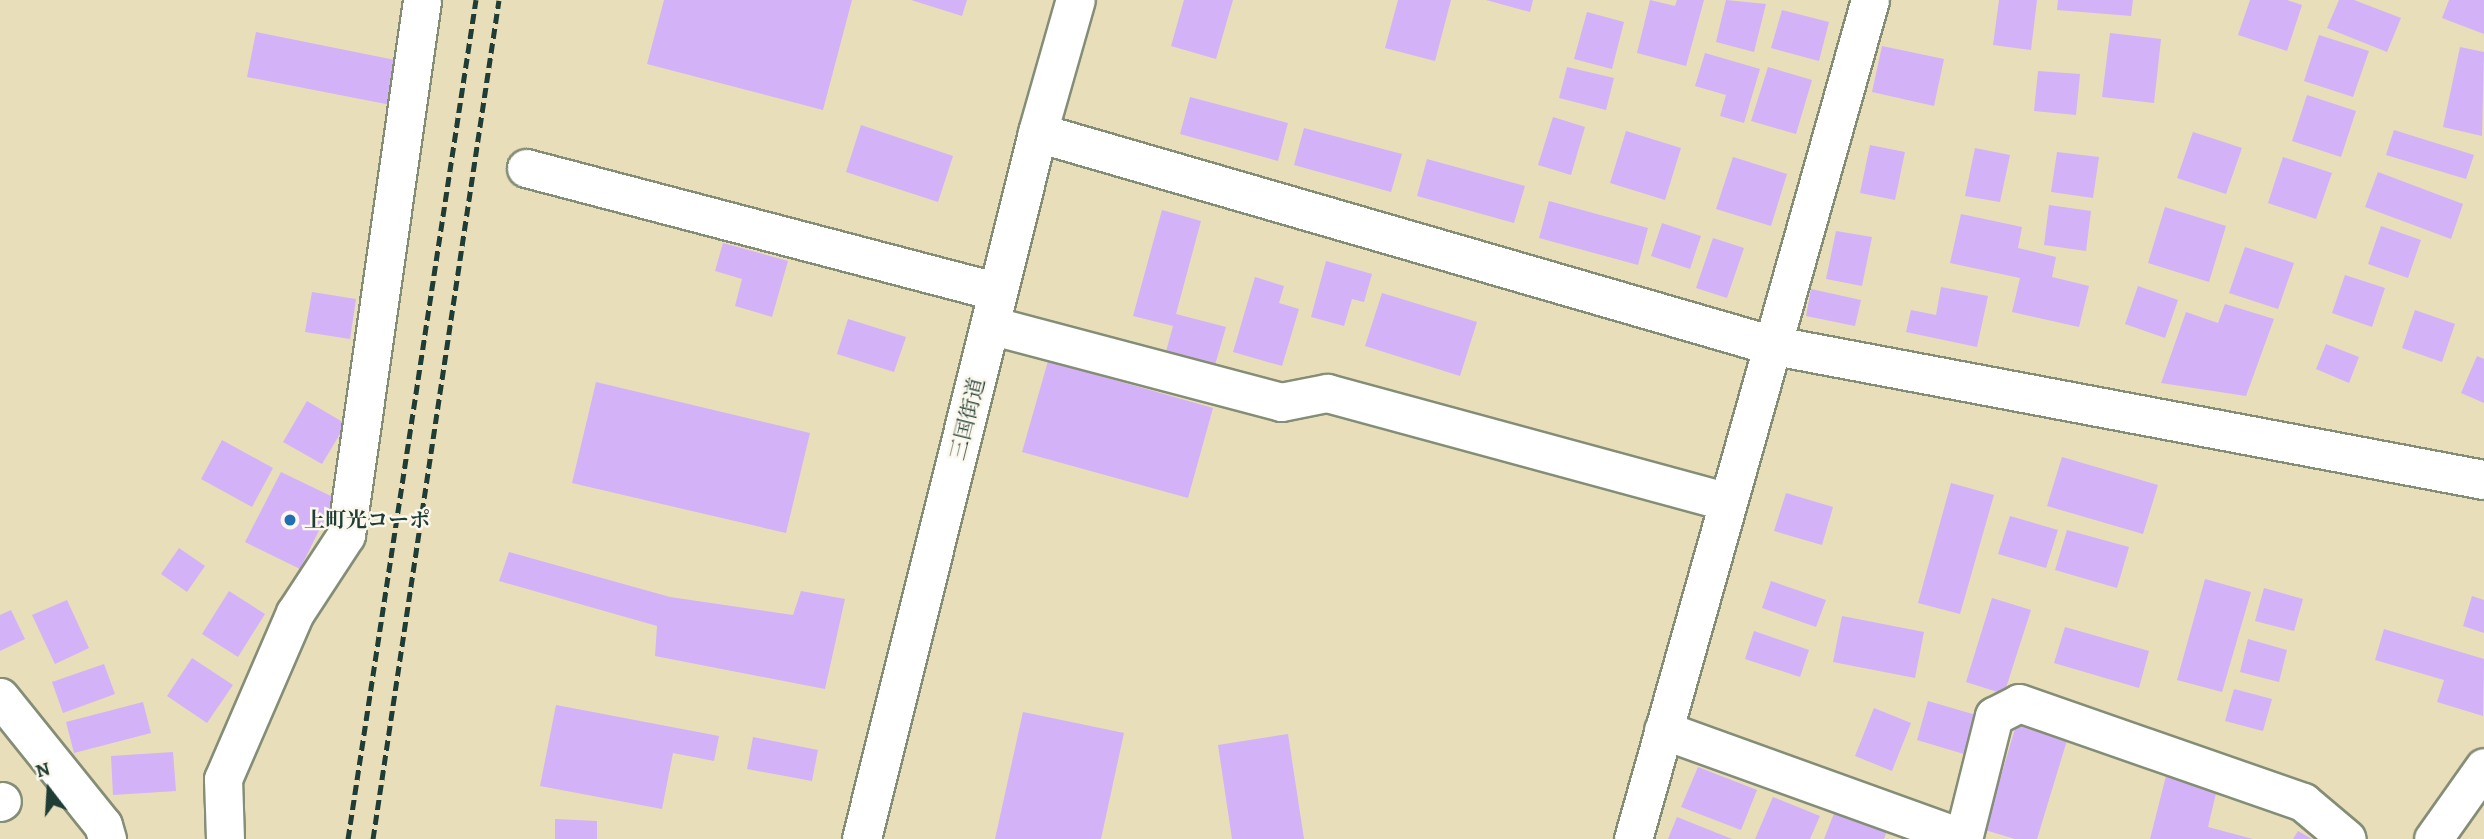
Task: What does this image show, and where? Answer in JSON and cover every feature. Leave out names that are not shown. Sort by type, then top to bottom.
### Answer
[{"type":"main road","name":"三国街道","points":[[862,839],[1038,133],[1076,0]]},
{"type":"main road","points":[[1038,133],[1770,345],[2484,480]]},
{"type":"street","points":[[225,839],[223,779],[295,613],[346,536],[422,0]]},
{"type":"street","points":[[1633,839],[1868,0]]},
{"type":"street","points":[[526,168],[994,309],[1281,402],[1328,393],[1727,502]]},
{"type":"street","points":[[0,696],[103,825],[107,839]]},
{"type":"street","points":[[1663,730],[1963,839],[1994,716],[2020,703],[2303,802],[2347,839]]},
{"type":"street","points":[[2433,839],[2484,767]]},
{"type":"building","points":[[664,0],[852,0],[823,110],[647,64]]},
{"type":"building","points":[[911,0],[967,0],[962,16]]},
{"type":"building","points":[[1184,0],[1233,0],[1216,59],[1171,46]]},
{"type":"building","points":[[1398,0],[1451,0],[1435,61],[1385,48]]},
{"type":"building","points":[[1486,0],[1533,0],[1530,12]]},
{"type":"building","points":[[1650,0],[1675,6],[1677,0],[1704,0],[1686,66],[1637,53]]},
{"type":"building","points":[[1726,0],[1766,4],[1754,52],[1716,42]]},
{"type":"building","points":[[1999,0],[2037,0],[2031,50],[1993,45]]},
{"type":"building","points":[[2058,0],[2133,0],[2131,16],[2057,10]]},
{"type":"building","points":[[2250,0],[2287,0],[2302,5],[2287,51],[2238,35]]},
{"type":"building","points":[[2339,0],[2354,0],[2401,18],[2387,52],[2327,28]]},
{"type":"building","points":[[2449,0],[2484,0],[2484,34],[2442,18]]},
{"type":"building","points":[[1782,10],[1829,22],[1819,61],[1771,48]]},
{"type":"building","points":[[1587,12],[1624,22],[1612,69],[1574,59]]},
{"type":"building","points":[[256,32],[400,61],[391,105],[247,77]]},
{"type":"building","points":[[2110,33],[2161,39],[2154,103],[2102,97]]},
{"type":"building","points":[[2319,35],[2369,51],[2353,97],[2304,81]]},
{"type":"building","points":[[1882,46],[1944,59],[1934,106],[1872,92]]},
{"type":"building","points":[[2460,47],[2484,52],[2482,136],[2443,127]]},
{"type":"building","points":[[1705,53],[1760,69],[1744,123],[1720,116],[1726,95],[1695,86]]},
{"type":"building","points":[[1567,67],[1614,78],[1606,110],[1559,98]]},
{"type":"building","points":[[1768,67],[1812,80],[1796,134],[1751,121]]},
{"type":"building","points":[[2038,71],[2080,74],[2076,115],[2034,111]]},
{"type":"building","points":[[2307,95],[2356,111],[2341,157],[2292,141]]},
{"type":"building","points":[[1190,97],[1288,123],[1278,161],[1180,134]]},
{"type":"building","points":[[1553,117],[1585,127],[1571,175],[1538,165]]},
{"type":"building","points":[[861,125],[953,156],[938,202],[846,172]]},
{"type":"building","points":[[1304,128],[1402,154],[1391,192],[1294,165]]},
{"type":"building","points":[[2394,130],[2474,155],[2466,179],[2386,155]]},
{"type":"building","points":[[1626,131],[1681,148],[1665,200],[1610,183]]},
{"type":"building","points":[[2193,132],[2242,148],[2226,194],[2177,178]]},
{"type":"building","points":[[1870,145],[1905,152],[1895,200],[1860,193]]},
{"type":"building","points":[[1975,148],[2010,155],[2000,202],[1965,196]]},
{"type":"building","points":[[2057,152],[2099,157],[2093,198],[2051,192]]},
{"type":"building","points":[[1733,157],[1787,174],[1771,226],[1716,209]]},
{"type":"building","points":[[2283,157],[2332,173],[2316,219],[2268,203]]},
{"type":"building","points":[[1427,159],[1525,186],[1514,223],[1417,196]]},
{"type":"building","points":[[2378,172],[2463,204],[2451,239],[2365,207]]},
{"type":"building","points":[[1549,201],[1648,228],[1638,265],[1539,238]]},
{"type":"building","points":[[2049,205],[2091,211],[2086,251],[2044,245]]},
{"type":"building","points":[[2165,207],[2226,226],[2209,282],[2148,263]]},
{"type":"building","points":[[1162,210],[1201,221],[1176,314],[1226,327],[1213,372],[1164,359],[1173,326],[1133,316]]},
{"type":"building","points":[[1961,214],[2022,227],[2018,248],[2056,257],[2052,277],[2089,286],[2079,327],[2012,312],[2020,278],[1950,263]]},
{"type":"building","points":[[1662,223],[1701,236],[1690,269],[1651,256]]},
{"type":"building","points":[[2381,226],[2421,240],[2408,278],[2368,264]]},
{"type":"building","points":[[1836,231],[1872,237],[1862,286],[1826,279]]},
{"type":"building","points":[[1713,238],[1744,248],[1727,298],[1696,288]]},
{"type":"building","points":[[723,243],[788,261],[772,317],[735,306],[742,279],[715,271]]},
{"type":"building","points":[[2245,247],[2294,263],[2278,309],[2229,293]]},
{"type":"building","points":[[1326,261],[1372,274],[1364,302],[1352,299],[1344,326],[1311,317]]},
{"type":"building","points":[[2345,275],[2385,288],[2372,327],[2332,313]]},
{"type":"building","points":[[1255,277],[1284,286],[1279,303],[1299,309],[1282,366],[1233,352]]},
{"type":"building","points":[[2138,286],[2178,300],[2165,338],[2125,324]]},
{"type":"building","points":[[1941,287],[1988,296],[1977,347],[1906,332],[1911,310],[1936,315]]},
{"type":"building","points":[[1811,289],[1861,300],[1855,326],[1806,316]]},
{"type":"building","points":[[312,292],[356,299],[350,339],[305,332]]},
{"type":"building","points":[[1382,293],[1477,322],[1460,376],[1365,346]]},
{"type":"building","points":[[2225,304],[2274,319],[2246,396],[2161,383],[2186,312],[2218,323]]},
{"type":"building","points":[[2415,310],[2455,324],[2442,362],[2402,348]]},
{"type":"building","points":[[848,319],[906,337],[894,372],[837,354]]},
{"type":"building","points":[[2326,344],[2359,357],[2349,383],[2316,369]]},
{"type":"building","points":[[2477,356],[2484,359],[2484,403],[2461,393]]},
{"type":"building","points":[[1048,361],[1213,408],[1188,498],[1022,452]]},
{"type":"building","points":[[596,382],[810,433],[786,533],[572,483]]},
{"type":"building","points":[[307,401],[346,424],[322,464],[283,442]]},
{"type":"building","points":[[222,440],[273,468],[252,507],[201,479]]},
{"type":"building","points":[[2062,457],[2158,485],[2143,534],[2047,506]]},
{"type":"building","name":"上町光コーポ","points":[[281,472],[335,498],[300,569],[245,542]]},
{"type":"building","points":[[1951,483],[1994,495],[1960,614],[1918,603]]},
{"type":"building","points":[[1786,493],[1833,507],[1822,545],[1774,531]]},
{"type":"building","points":[[2010,516],[2058,530],[2046,568],[1998,554]]},
{"type":"building","points":[[2067,530],[2129,547],[2117,588],[2055,570]]},
{"type":"building","points":[[179,548],[205,566],[187,592],[161,574]]},
{"type":"building","points":[[509,552],[670,597],[793,615],[801,591],[845,599],[825,689],[655,656],[657,626],[499,581]]},
{"type":"building","points":[[2205,579],[2251,592],[2222,692],[2177,680]]},
{"type":"building","points":[[1771,581],[1826,600],[1816,627],[1762,608]]},
{"type":"building","points":[[2264,588],[2303,599],[2294,631],[2255,621]]},
{"type":"building","points":[[229,591],[265,614],[238,657],[202,634]]},
{"type":"building","points":[[2472,596],[2484,600],[2484,633],[2463,626]]},
{"type":"building","points":[[1992,598],[2031,610],[2004,694],[1966,682]]},
{"type":"building","points":[[67,600],[89,648],[55,664],[32,615]]},
{"type":"building","points":[[11,610],[25,639],[0,651],[0,615]]},
{"type":"building","points":[[1842,616],[1924,632],[1915,678],[1833,662]]},
{"type":"building","points":[[2065,627],[2149,651],[2139,688],[2054,663]]},
{"type":"building","points":[[2384,629],[2484,659],[2483,716],[2437,702],[2444,680],[2375,660]]},
{"type":"building","points":[[1754,631],[1809,650],[1800,677],[1745,659]]},
{"type":"building","points":[[2248,639],[2287,650],[2279,682],[2240,672]]},
{"type":"building","points":[[192,658],[233,685],[207,723],[167,696]]},
{"type":"building","points":[[104,664],[115,694],[63,713],[52,682]]},
{"type":"building","points":[[2234,689],[2272,699],[2263,731],[2225,721]]},
{"type":"building","points":[[1928,701],[1976,715],[1964,754],[1917,740]]},
{"type":"building","points":[[143,702],[151,733],[74,753],[66,722]]},
{"type":"building","points":[[556,705],[719,736],[714,761],[673,753],[662,809],[540,786]]},
{"type":"building","points":[[1874,708],[1911,723],[1892,771],[1855,756]]},
{"type":"building","points":[[1023,712],[1124,733],[1101,839],[995,839]]},
{"type":"building","points":[[2017,722],[2068,737],[2037,839],[2015,839],[1985,830]]},
{"type":"building","points":[[1288,734],[1304,839],[1232,839],[1218,745]]},
{"type":"building","points":[[753,737],[818,750],[812,781],[747,769]]},
{"type":"building","points":[[173,752],[176,791],[113,795],[111,756]]},
{"type":"building","points":[[1698,767],[1757,790],[1741,830],[1681,807]]},
{"type":"building","points":[[2167,772],[2218,785],[2208,827],[2253,839],[2150,839]]},
{"type":"building","points":[[1773,797],[1820,816],[1810,839],[1755,839]]},
{"type":"building","points":[[1835,811],[1887,831],[1884,839],[1824,839]]},
{"type":"building","points":[[1677,817],[1732,839],[1668,839]]},
{"type":"building","points":[[555,819],[597,821],[597,839],[555,839]]},
{"type":"building","points":[[2298,831],[2312,839],[2293,839]]},
{"type":"railway","points":[[348,839],[476,0]]},
{"type":"railway","points":[[373,839],[499,0]]},
{"type":"place","name":"上町光コーポ","points":[[290,520]]}]
